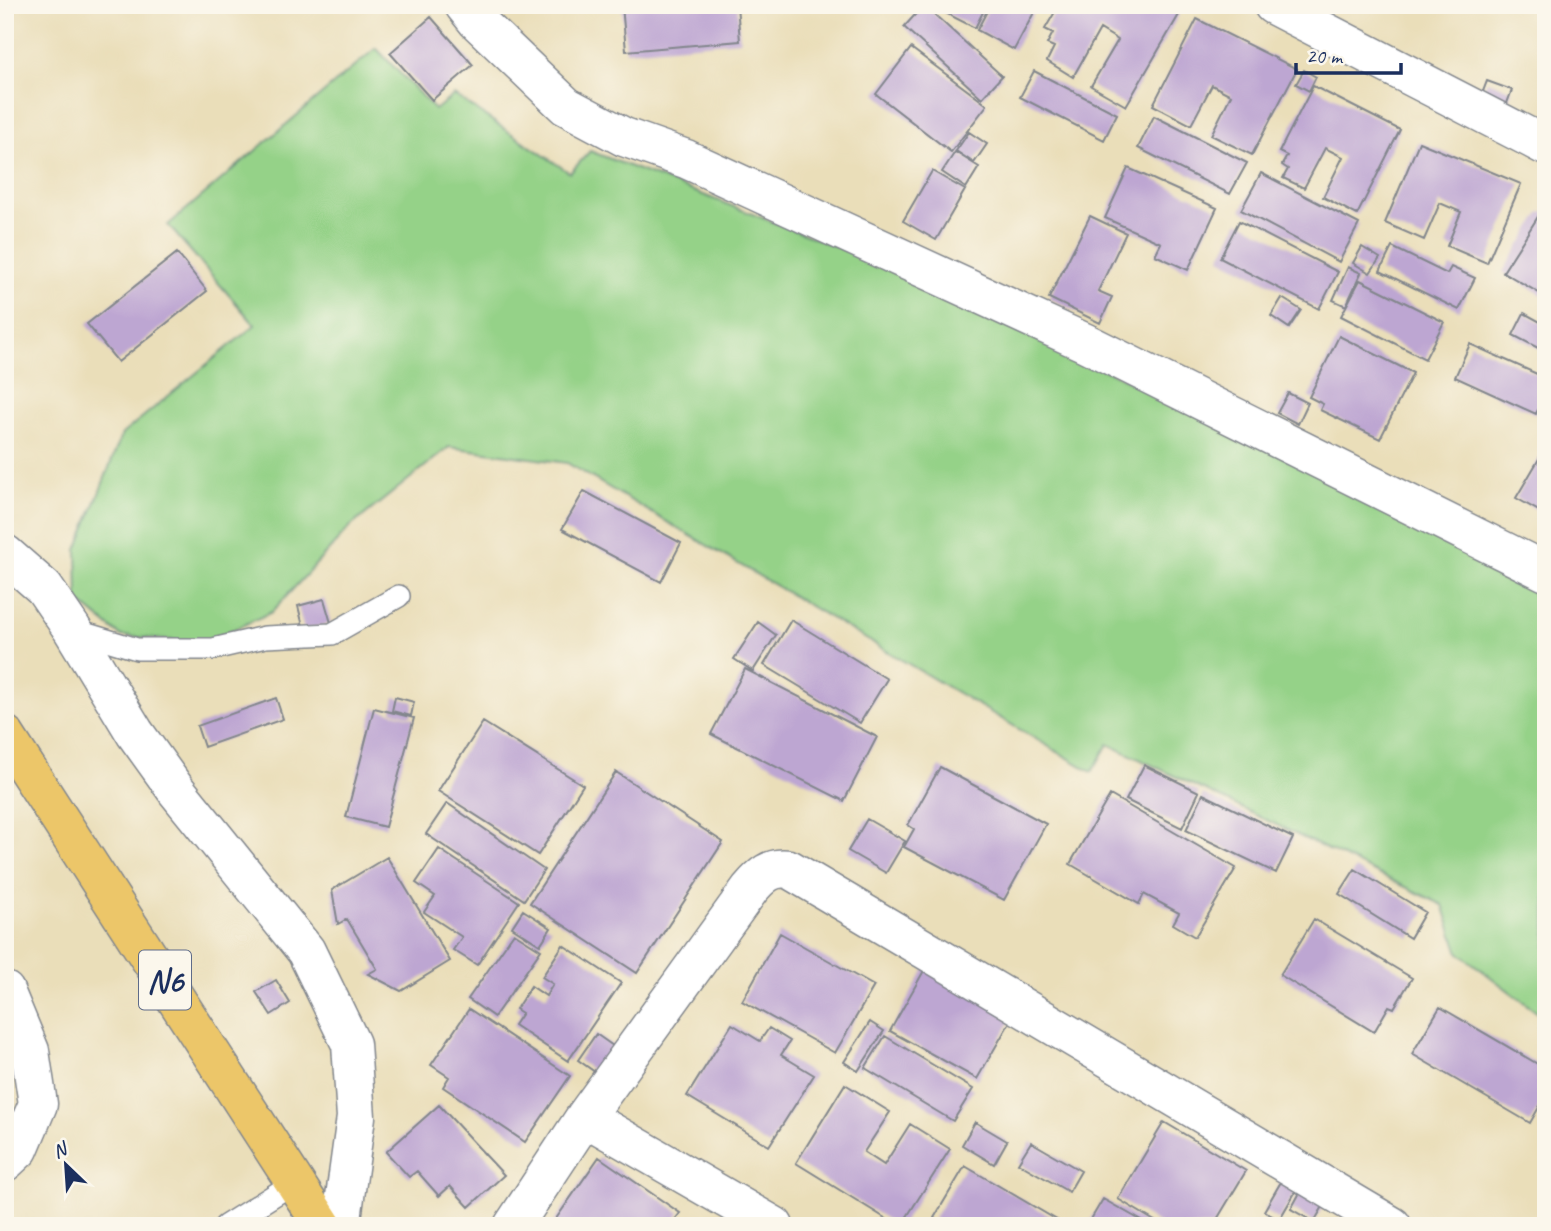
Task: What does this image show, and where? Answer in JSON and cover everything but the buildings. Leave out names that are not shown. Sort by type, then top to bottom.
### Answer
[{"type":"highway","name":"N6","points":[[5,735],[323,1226]]},
{"type":"street","points":[[464,5],[477,21],[566,106],[624,137],[687,159],[1086,343],[1546,572]]},
{"type":"street","points":[[1273,5],[1546,146]]},
{"type":"street","points":[[5,554],[44,588],[135,733],[306,951],[351,1044],[356,1117],[341,1226]]},
{"type":"street","points":[[513,1226],[586,1117],[750,889],[759,878],[779,867],[789,869],[1392,1226]]},
{"type":"street","points":[[5,991],[30,1051],[38,1104],[19,1149],[5,1162]]},
{"type":"street","points":[[586,1117],[774,1226]]},
{"type":"lane","points":[[72,629],[137,649],[213,649],[265,637],[332,634],[399,596]]},
{"type":"lane","points":[[225,1226],[295,1182]]},
{"type":"green space","points":[[376,48],[435,110],[454,95],[570,173],[590,151],[881,264],[1546,578],[1546,1019],[1459,953],[1443,905],[1108,744],[1092,772],[567,463],[449,447],[351,526],[272,612],[204,643],[121,636],[78,601],[77,550],[122,434],[255,325],[168,225]]}]
